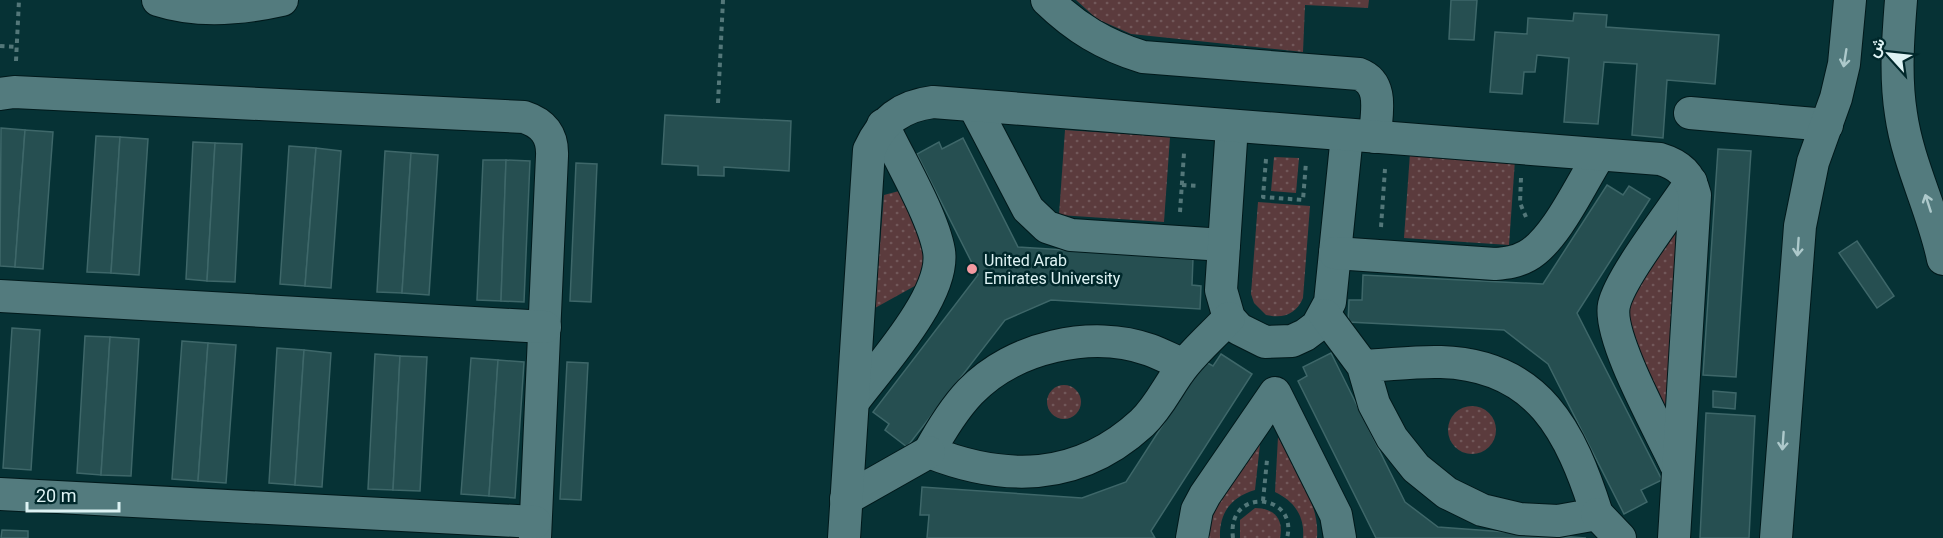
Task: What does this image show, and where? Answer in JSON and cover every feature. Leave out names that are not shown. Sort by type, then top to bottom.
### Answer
[{"type":"lane","points":[[158,0],[214,9],[282,0]]},
{"type":"lane","points":[[1047,0],[1092,38],[1143,57],[1359,74],[1368,78],[1377,92],[1370,137],[1335,253],[1330,302],[1325,315],[1305,335],[1276,343],[1251,337],[1229,318],[1221,290],[1232,126]]},
{"type":"lane","points":[[1776,538],[1800,226],[1813,162],[1827,125],[1844,64],[1850,0]]},
{"type":"lane","points":[[1901,0],[1896,75],[1901,116],[1938,236],[1943,260]]},
{"type":"lane","points":[[0,494],[535,530],[552,146],[543,127],[534,120],[524,117],[7,93]]},
{"type":"lane","points":[[844,538],[869,150],[883,125],[893,115],[920,104],[974,106],[1232,126],[1598,157],[1659,159],[1672,163],[1684,171],[1692,182],[1695,195],[1674,538]]},
{"type":"lane","points":[[974,106],[1028,209],[1047,227],[1071,235],[1224,245]]},
{"type":"lane","points":[[1690,113],[1827,125]]},
{"type":"lane","points":[[852,402],[930,297],[939,269],[936,238],[883,125]]},
{"type":"lane","points":[[1335,253],[1495,264],[1513,263],[1529,255],[1553,229],[1598,157]]},
{"type":"lane","points":[[1678,470],[1615,333],[1613,308],[1622,284],[1692,182]]},
{"type":"lane","points":[[0,296],[545,327]]},
{"type":"lane","points":[[1325,315],[1364,366],[1374,404],[1392,438],[1416,468],[1447,493],[1482,510],[1520,519],[1558,521],[1597,514]]},
{"type":"lane","points":[[929,452],[964,466],[1002,473],[1040,472],[1077,463],[1112,446],[1142,423],[1167,394],[1184,365],[1229,318]]},
{"type":"lane","points":[[846,499],[929,452],[947,418],[972,390],[1003,367],[1037,351],[1074,342],[1112,342],[1149,349],[1184,365]]},
{"type":"lane","points":[[1276,343],[1275,393],[1336,515],[1340,538]]},
{"type":"lane","points":[[1364,366],[1441,362],[1480,367],[1516,382],[1547,407],[1569,440],[1597,514],[1620,538]]},
{"type":"lane","points":[[1192,538],[1197,510],[1205,495],[1275,393]]},
{"type":"path","points":[[7,93],[16,47],[19,0]]},
{"type":"path","points":[[718,103],[723,0]]},
{"type":"path","points":[[0,46],[16,47]]},
{"type":"path","points":[[1179,242],[1186,123]]},
{"type":"path","points":[[1268,129],[1263,197],[1303,200],[1308,132]]},
{"type":"path","points":[[1370,137],[1378,256]]},
{"type":"path","points":[[1523,150],[1522,210],[1528,219],[1553,229]]},
{"type":"path","points":[[1233,538],[1234,517],[1241,508],[1251,502],[1263,501],[1273,503],[1282,510],[1287,520],[1287,538]]},
{"type":"shaded area","points":[[1076,0],[1369,0],[1368,8],[1305,5],[1303,52],[1131,34],[1097,19]]},
{"type":"shaded area","points":[[1065,130],[1170,137],[1164,222],[1059,215]]},
{"type":"shaded area","points":[[1410,153],[1515,160],[1509,245],[1404,238]]},
{"type":"shaded area","points":[[1274,157],[1299,158],[1296,193],[1271,191]]},
{"type":"shaded area","points":[[899,191],[929,245],[922,282],[875,308],[884,195]]},
{"type":"shaded area","points":[[1258,202],[1310,206],[1303,298],[1297,308],[1284,316],[1266,315],[1254,303],[1251,294]]},
{"type":"shaded area","points":[[1676,230],[1668,416],[1622,312]]},
{"type":"shaded area","points":[[1064,385],[1076,390],[1081,402],[1076,414],[1064,419],[1052,414],[1047,402],[1052,390]]},
{"type":"shaded area","points":[[1467,406],[1477,406],[1489,413],[1496,425],[1496,435],[1489,447],[1477,454],[1467,454],[1452,443],[1448,435],[1448,425],[1459,410]]},
{"type":"shaded area","points":[[1261,435],[1255,490],[1239,497],[1228,507],[1222,521],[1220,538],[1206,538],[1209,511]]},
{"type":"shaded area","points":[[1278,437],[1305,486],[1317,525],[1317,538],[1303,538],[1302,523],[1297,510],[1288,500],[1275,492]]},
{"type":"shaded area","points":[[1255,508],[1267,510],[1276,516],[1280,525],[1280,538],[1240,538],[1240,520]]},
{"type":"building","points":[[1451,0],[1477,0],[1474,40],[1449,39]]},
{"type":"building","points":[[1574,13],[1607,15],[1606,27],[1719,35],[1715,84],[1667,80],[1663,138],[1632,135],[1637,64],[1604,62],[1598,124],[1564,122],[1569,58],[1537,55],[1535,72],[1524,72],[1522,94],[1490,92],[1495,32],[1527,34],[1528,18],[1573,21]]},
{"type":"building","points":[[665,115],[791,121],[789,171],[724,167],[724,176],[698,175],[698,166],[662,164]]},
{"type":"building","points":[[1,128],[25,130],[15,267],[0,266]]},
{"type":"building","points":[[25,130],[53,132],[43,269],[15,267]]},
{"type":"building","points":[[96,136],[120,137],[111,273],[87,272]]},
{"type":"building","points":[[120,137],[148,139],[139,275],[111,273]]},
{"type":"building","points":[[963,138],[1018,247],[1193,258],[1192,285],[1201,286],[1200,309],[1051,300],[1005,320],[907,447],[885,430],[889,424],[873,412],[978,275],[917,154],[939,142],[942,149]]},
{"type":"building","points":[[193,142],[215,143],[207,281],[186,279]]},
{"type":"building","points":[[215,143],[242,144],[235,282],[207,281]]},
{"type":"building","points":[[289,146],[316,148],[305,286],[280,284]]},
{"type":"building","points":[[316,148],[341,151],[331,288],[305,286]]},
{"type":"building","points":[[1718,149],[1751,151],[1736,377],[1703,375]]},
{"type":"building","points":[[385,151],[411,153],[402,293],[377,292]]},
{"type":"building","points":[[411,153],[438,155],[429,295],[402,293]]},
{"type":"building","points":[[483,160],[506,160],[501,301],[477,300]]},
{"type":"building","points":[[506,160],[530,161],[524,302],[501,301]]},
{"type":"building","points":[[576,163],[597,164],[591,302],[570,301]]},
{"type":"building","points":[[1607,185],[1623,195],[1629,186],[1650,199],[1577,313],[1662,480],[1641,490],[1647,502],[1624,514],[1548,364],[1504,330],[1348,322],[1349,300],[1362,300],[1363,275],[1543,284]]},
{"type":"building","points":[[1857,241],[1894,296],[1877,308],[1839,253]]},
{"type":"building","points":[[12,328],[40,330],[31,470],[3,468]]},
{"type":"building","points":[[85,336],[110,337],[101,475],[77,473]]},
{"type":"building","points":[[110,337],[139,339],[131,476],[101,475]]},
{"type":"building","points":[[182,341],[208,343],[198,481],[172,479]]},
{"type":"building","points":[[208,343],[236,345],[226,483],[198,481]]},
{"type":"building","points":[[277,348],[304,350],[295,485],[269,483]]},
{"type":"building","points":[[304,350],[331,353],[322,487],[295,485]]},
{"type":"building","points":[[1331,353],[1405,502],[1438,527],[1586,538],[1376,538],[1298,381],[1307,376],[1303,367]]},
{"type":"building","points":[[375,354],[400,356],[393,490],[368,489]]},
{"type":"building","points":[[1221,354],[1252,374],[1151,531],[1155,538],[927,538],[929,515],[920,515],[922,487],[1082,498],[1126,482],[1204,361],[1213,366]]},
{"type":"building","points":[[400,356],[427,357],[420,491],[393,490]]},
{"type":"building","points":[[471,358],[498,360],[489,496],[461,494]]},
{"type":"building","points":[[498,360],[524,362],[515,498],[489,496]]},
{"type":"building","points":[[567,362],[588,363],[581,500],[560,499]]},
{"type":"building","points":[[1713,391],[1736,393],[1735,409],[1713,407]]},
{"type":"building","points":[[1706,413],[1755,416],[1749,538],[1700,538]]},
{"type":"building","points":[[2,530],[28,531],[28,538],[1,538]]},
{"type":"place","name":"United Arab Emirates University","points":[[972,269]]}]
